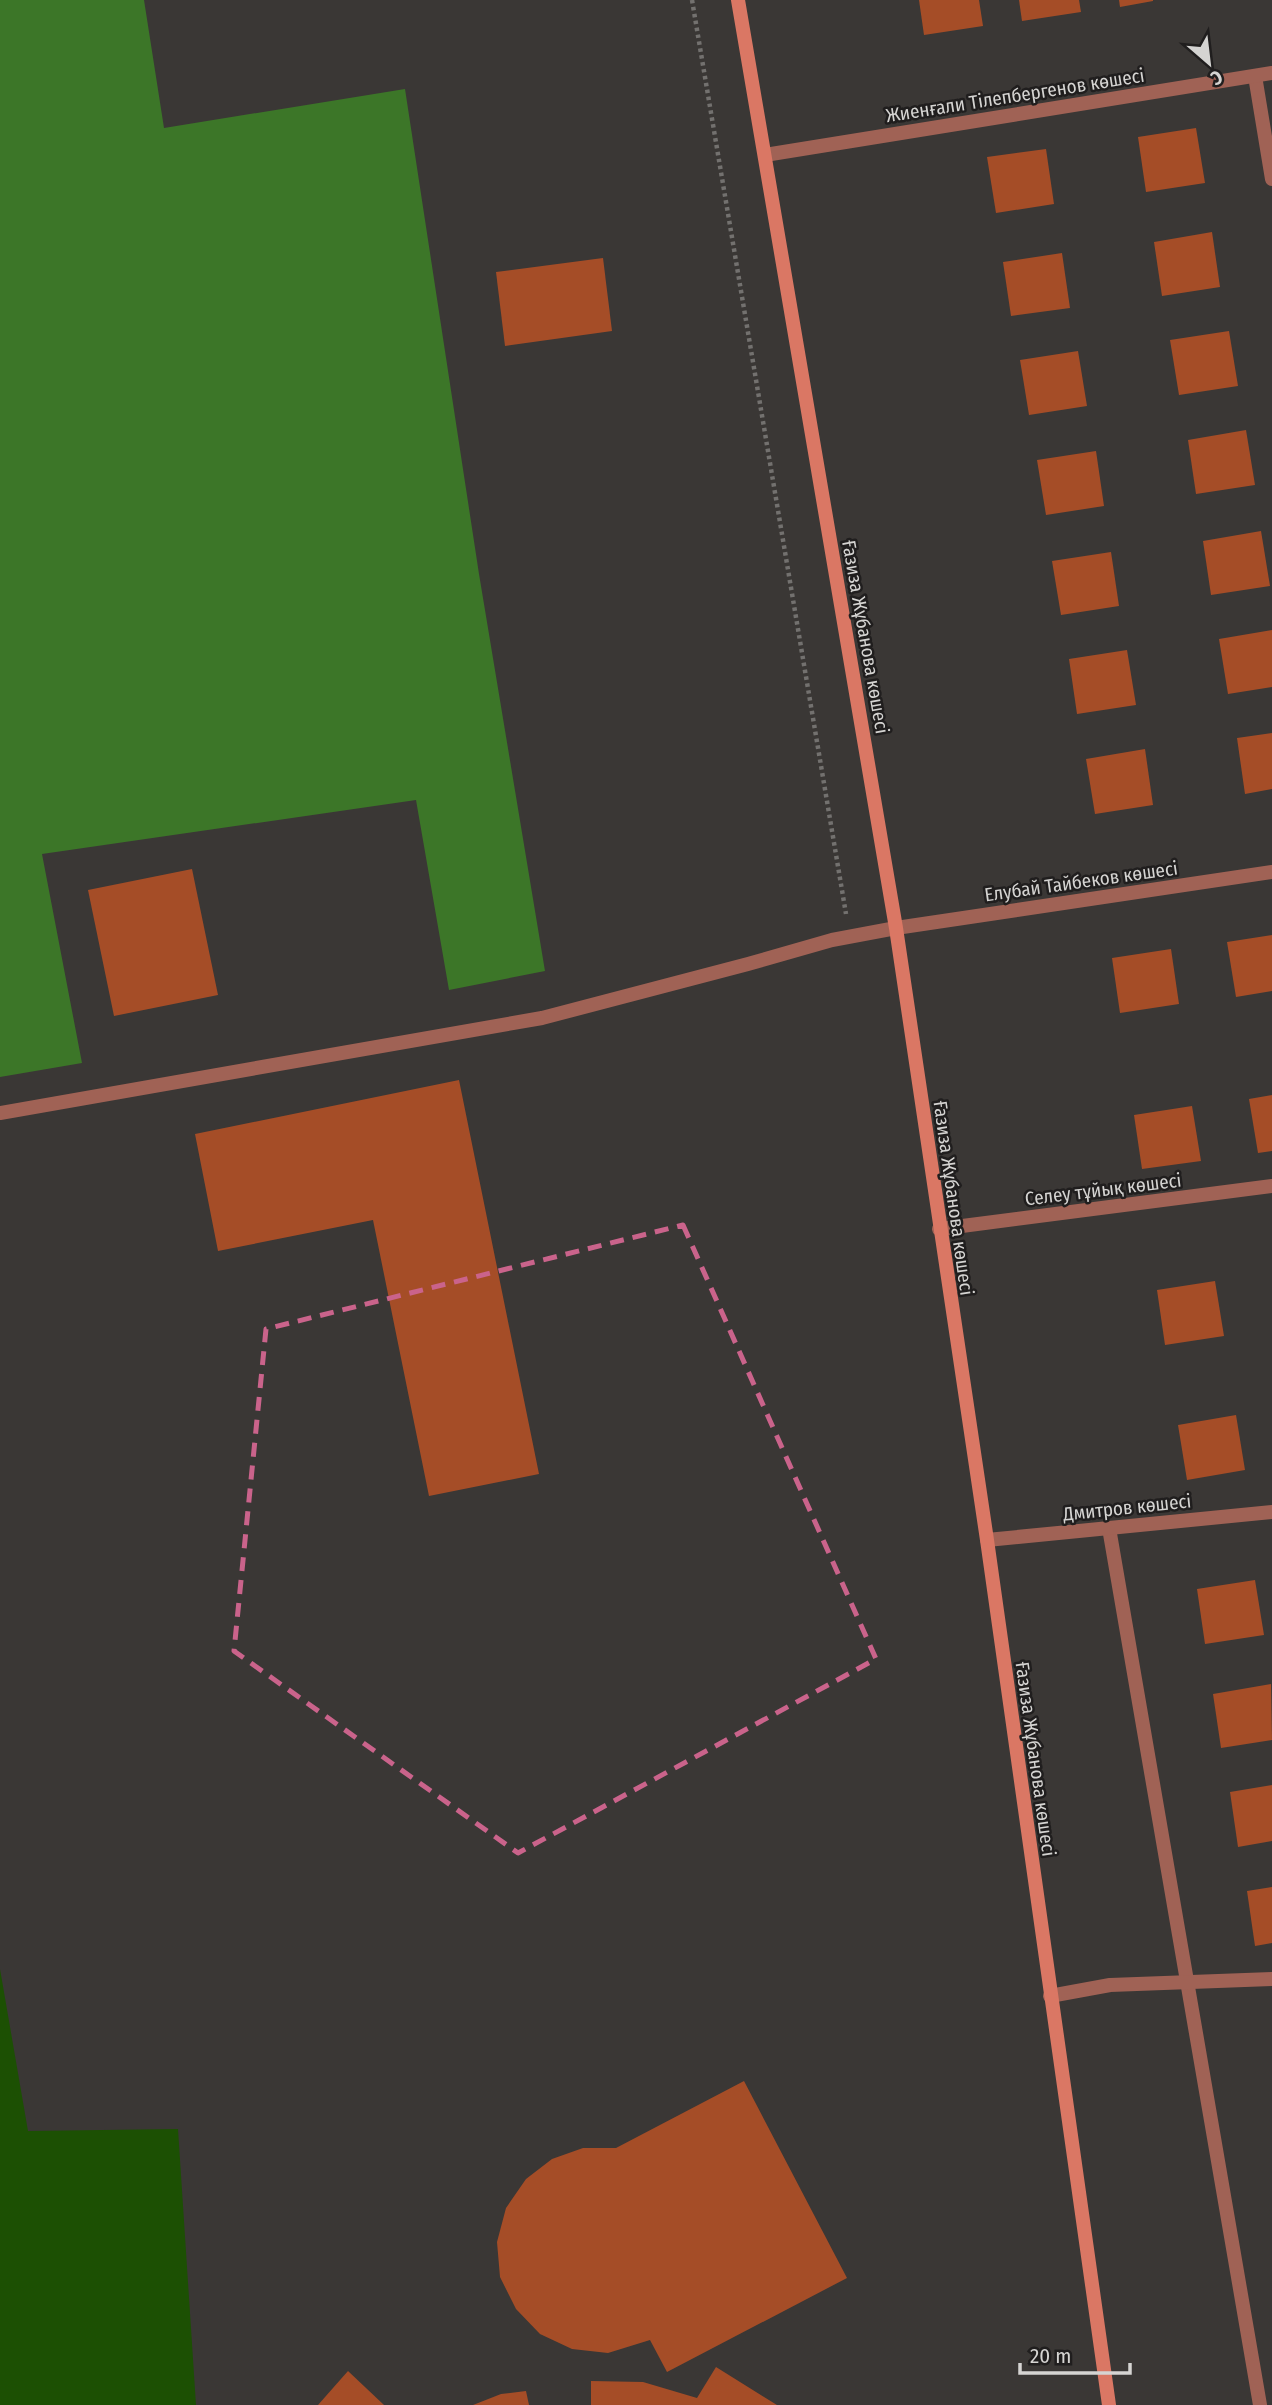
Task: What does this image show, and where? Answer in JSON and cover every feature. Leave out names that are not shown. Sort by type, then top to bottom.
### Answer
[{"type":"main road","name":"Ғазиза Жұбанова көшесі","points":[[738,0],[896,928],[1109,2405]]},
{"type":"street","name":"Жиенғали Тілепбергенов көшесі","points":[[765,155],[1272,73]]},
{"type":"street","points":[[1255,76],[1272,179]]},
{"type":"street","name":"Елубай Тайбеков көшесі","points":[[0,1113],[542,1018],[849,936],[1272,872]]},
{"type":"street","name":"Селеу тұйық көшесі","points":[[939,1229],[1272,1186]]},
{"type":"street","name":"Дмитров көшесі","points":[[986,1541],[1272,1512]]},
{"type":"street","points":[[1109,1528],[1260,2405]]},
{"type":"street","points":[[1050,1996],[1110,1985],[1272,1979]]},
{"type":"path","points":[[692,0],[849,936]]},
{"type":"highlighted area","points":[[683,1225],[876,1659],[518,1853],[234,1651],[266,1329]]},
{"type":"green space","points":[[0,0],[144,0],[164,128],[405,89],[479,574],[545,971],[449,990],[416,800],[42,854],[82,1063],[0,1077]]},
{"type":"green space","points":[[0,1969],[28,2131],[178,2129],[196,2405],[0,2405]]},
{"type":"building","points":[[919,0],[979,0],[983,26],[924,35]]},
{"type":"building","points":[[1019,0],[1079,0],[1081,12],[1022,21]]},
{"type":"building","points":[[1119,0],[1153,0],[1153,1],[1120,7]]},
{"type":"building","points":[[1196,128],[1205,183],[1146,192],[1138,137]]},
{"type":"building","points":[[1046,149],[1054,204],[996,213],[987,157]]},
{"type":"building","points":[[1212,232],[1220,287],[1162,296],[1154,242]]},
{"type":"building","points":[[1062,253],[1070,308],[1011,316],[1003,262]]},
{"type":"building","points":[[603,258],[612,331],[505,346],[496,272]]},
{"type":"building","points":[[1229,331],[1238,386],[1179,395],[1170,340]]},
{"type":"building","points":[[1078,351],[1087,406],[1029,415],[1020,360]]},
{"type":"building","points":[[1246,430],[1255,485],[1196,494],[1188,440]]},
{"type":"building","points":[[1096,451],[1104,506],[1046,515],[1037,460]]},
{"type":"building","points":[[1261,531],[1270,586],[1211,595],[1203,541]]},
{"type":"building","points":[[1111,552],[1119,606],[1061,615],[1052,561]]},
{"type":"building","points":[[1272,630],[1272,687],[1228,694],[1219,639]]},
{"type":"building","points":[[1127,650],[1136,705],[1077,714],[1069,659]]},
{"type":"building","points":[[1272,733],[1272,789],[1245,794],[1237,738]]},
{"type":"building","points":[[1145,749],[1153,805],[1095,814],[1086,759]]},
{"type":"building","points":[[192,869],[218,995],[114,1016],[88,890]]},
{"type":"building","points":[[1272,935],[1272,991],[1236,997],[1227,942]]},
{"type":"building","points":[[1171,949],[1179,1004],[1120,1013],[1112,958]]},
{"type":"building","points":[[459,1080],[539,1474],[429,1496],[373,1220],[218,1251],[195,1134]]},
{"type":"building","points":[[1272,1095],[1272,1151],[1258,1153],[1249,1099]]},
{"type":"building","points":[[1192,1106],[1201,1161],[1142,1169],[1134,1115]]},
{"type":"building","points":[[1215,1281],[1224,1336],[1165,1345],[1157,1290]]},
{"type":"building","points":[[1236,1415],[1245,1470],[1187,1480],[1178,1425]]},
{"type":"building","points":[[1255,1580],[1264,1635],[1205,1644],[1197,1589]]},
{"type":"building","points":[[1271,1684],[1272,1740],[1221,1748],[1213,1694]]},
{"type":"building","points":[[1272,1785],[1272,1841],[1238,1847],[1230,1792]]},
{"type":"building","points":[[1272,1887],[1272,1943],[1255,1946],[1247,1891]]},
{"type":"building","points":[[744,2081],[847,2278],[667,2372],[650,2340],[608,2353],[572,2349],[540,2334],[516,2309],[500,2277],[497,2242],[506,2208],[526,2179],[552,2159],[583,2148],[616,2148]]},
{"type":"building","points":[[716,2367],[777,2405],[591,2405],[591,2381],[643,2382],[697,2398]]},
{"type":"building","points":[[348,2371],[384,2405],[318,2405]]},
{"type":"building","points":[[526,2391],[529,2405],[473,2405],[501,2394]]}]
